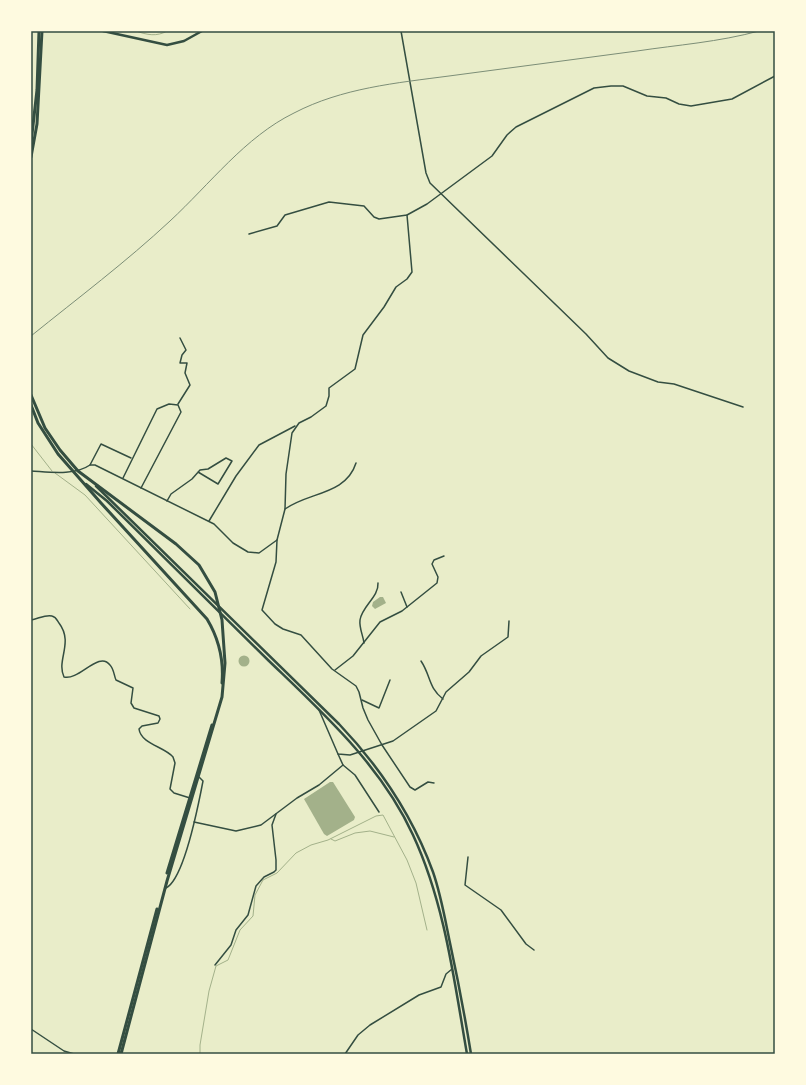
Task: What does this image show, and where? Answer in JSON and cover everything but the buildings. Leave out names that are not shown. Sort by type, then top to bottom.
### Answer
[{"type":"highway","points":[[31,143],[37,90],[41,31]]},
{"type":"highway","points":[[31,157],[37,124],[41,31]]},
{"type":"highway","points":[[31,395],[44,428],[86,484],[101,503],[202,612],[218,640],[222,668],[217,707],[132,996],[120,1054]]},
{"type":"highway","points":[[31,405],[38,423],[50,441],[75,470],[176,544],[199,565],[210,583],[218,602],[222,620],[225,675],[222,697],[165,888],[120,1054]]},
{"type":"main road","points":[[103,31],[167,45],[184,41],[202,31]]},
{"type":"main road","points":[[91,481],[213,600],[363,751],[398,799],[416,832],[433,872],[442,902],[471,1054]]},
{"type":"main road","points":[[86,484],[107,501],[318,709],[360,752],[394,799],[413,834],[438,902],[467,1054]]},
{"type":"street","points":[[401,31],[426,173],[430,183],[586,334],[608,358],[619,366],[658,382],[674,384],[743,407]]},
{"type":"street","points":[[249,234],[277,226],[285,216],[329,202],[364,206],[379,219],[407,215],[441,193],[492,156],[507,135],[516,127],[594,88],[623,86],[647,96],[666,98],[684,106],[690,106],[732,99],[775,76]]},
{"type":"street","points":[[209,521],[236,476],[259,445],[311,418],[326,406],[329,396],[329,388],[355,369],[363,335],[384,307],[396,287],[410,276],[412,272],[407,215]]},
{"type":"street","points":[[141,488],[180,412],[178,405],[190,385],[186,373],[187,363],[180,363],[182,355],[186,350],[180,338]]},
{"type":"street","points":[[122,478],[157,409],[169,404],[178,405]]},
{"type":"street","points":[[295,426],[292,433],[286,474],[285,509],[278,540],[276,562],[262,610],[279,626],[301,635],[335,670],[352,683],[359,692],[363,708],[382,745],[410,788],[415,790],[428,782],[434,783]]},
{"type":"street","points":[[31,472],[83,469],[90,465],[97,448],[101,444],[132,458]]},
{"type":"street","points":[[166,501],[198,472],[208,469],[226,458],[232,461],[218,484],[198,472]]},
{"type":"street","points":[[285,509],[301,499],[335,488],[353,472],[356,463]]},
{"type":"street","points":[[90,465],[100,467],[199,518],[209,521],[233,543],[253,553],[259,553],[278,540]]},
{"type":"street","points":[[335,670],[353,656],[380,622],[407,608],[437,584],[438,577],[432,564],[434,560],[444,556]]},
{"type":"street","points":[[364,643],[360,621],[362,612],[376,593],[378,583]]},
{"type":"street","points":[[402,592],[407,608]]},
{"type":"street","points":[[31,620],[50,616],[56,618],[62,627],[66,639],[63,658],[64,677],[74,677],[95,663],[106,662],[110,665],[116,680],[133,688],[131,703],[134,708],[159,716],[160,719],[158,723],[142,726],[139,729],[140,734],[146,740],[174,757],[175,763],[170,789],[174,793],[190,798]]},
{"type":"street","points":[[338,754],[360,752],[393,741],[436,711],[446,692],[469,672],[481,656],[508,637],[509,621]]},
{"type":"street","points":[[421,661],[434,693],[443,699]]},
{"type":"street","points":[[362,700],[379,708],[390,680]]},
{"type":"street","points":[[318,709],[343,764],[355,775],[379,812]]},
{"type":"street","points":[[194,822],[227,830],[241,831],[261,825],[297,798],[319,785],[343,764]]},
{"type":"street","points":[[165,888],[170,886],[189,843],[203,781],[199,777]]},
{"type":"street","points":[[216,965],[231,945],[238,927],[248,915],[256,886],[264,877],[276,870],[272,825],[276,814]]},
{"type":"street","points":[[468,857],[465,885],[501,910],[534,950]]},
{"type":"street","points":[[345,1054],[358,1035],[370,1025],[414,998],[441,987],[446,974],[452,969]]},
{"type":"street","points":[[31,1029],[64,1051],[74,1054]]},
{"type":"shaded area","points":[[380,597],[383,597],[386,603],[375,609],[372,606],[373,602]]},
{"type":"shaded area","points":[[242,656],[246,656],[248,657],[248,665],[242,666],[239,663],[239,659]]},
{"type":"shaded area","points":[[330,782],[333,782],[355,817],[354,820],[327,836],[324,834],[304,799]]},
{"type":"waterway","points":[[136,31],[152,35],[167,31]]},
{"type":"waterway","points":[[31,444],[52,471]]},
{"type":"waterway","points":[[55,473],[85,495],[190,609]]},
{"type":"waterway","points":[[200,1054],[200,1045],[209,991],[216,966],[228,960],[240,930],[253,916],[255,895],[263,880],[277,873],[296,853],[311,845],[328,840],[376,816],[383,815],[407,860],[416,883],[427,930]]},
{"type":"waterway","points":[[331,839],[335,841],[355,833],[370,831],[394,837]]},
{"type":"railway","points":[[31,336],[119,265],[170,221],[244,148],[276,123],[312,105],[350,92],[389,84],[698,43],[759,31]]}]
